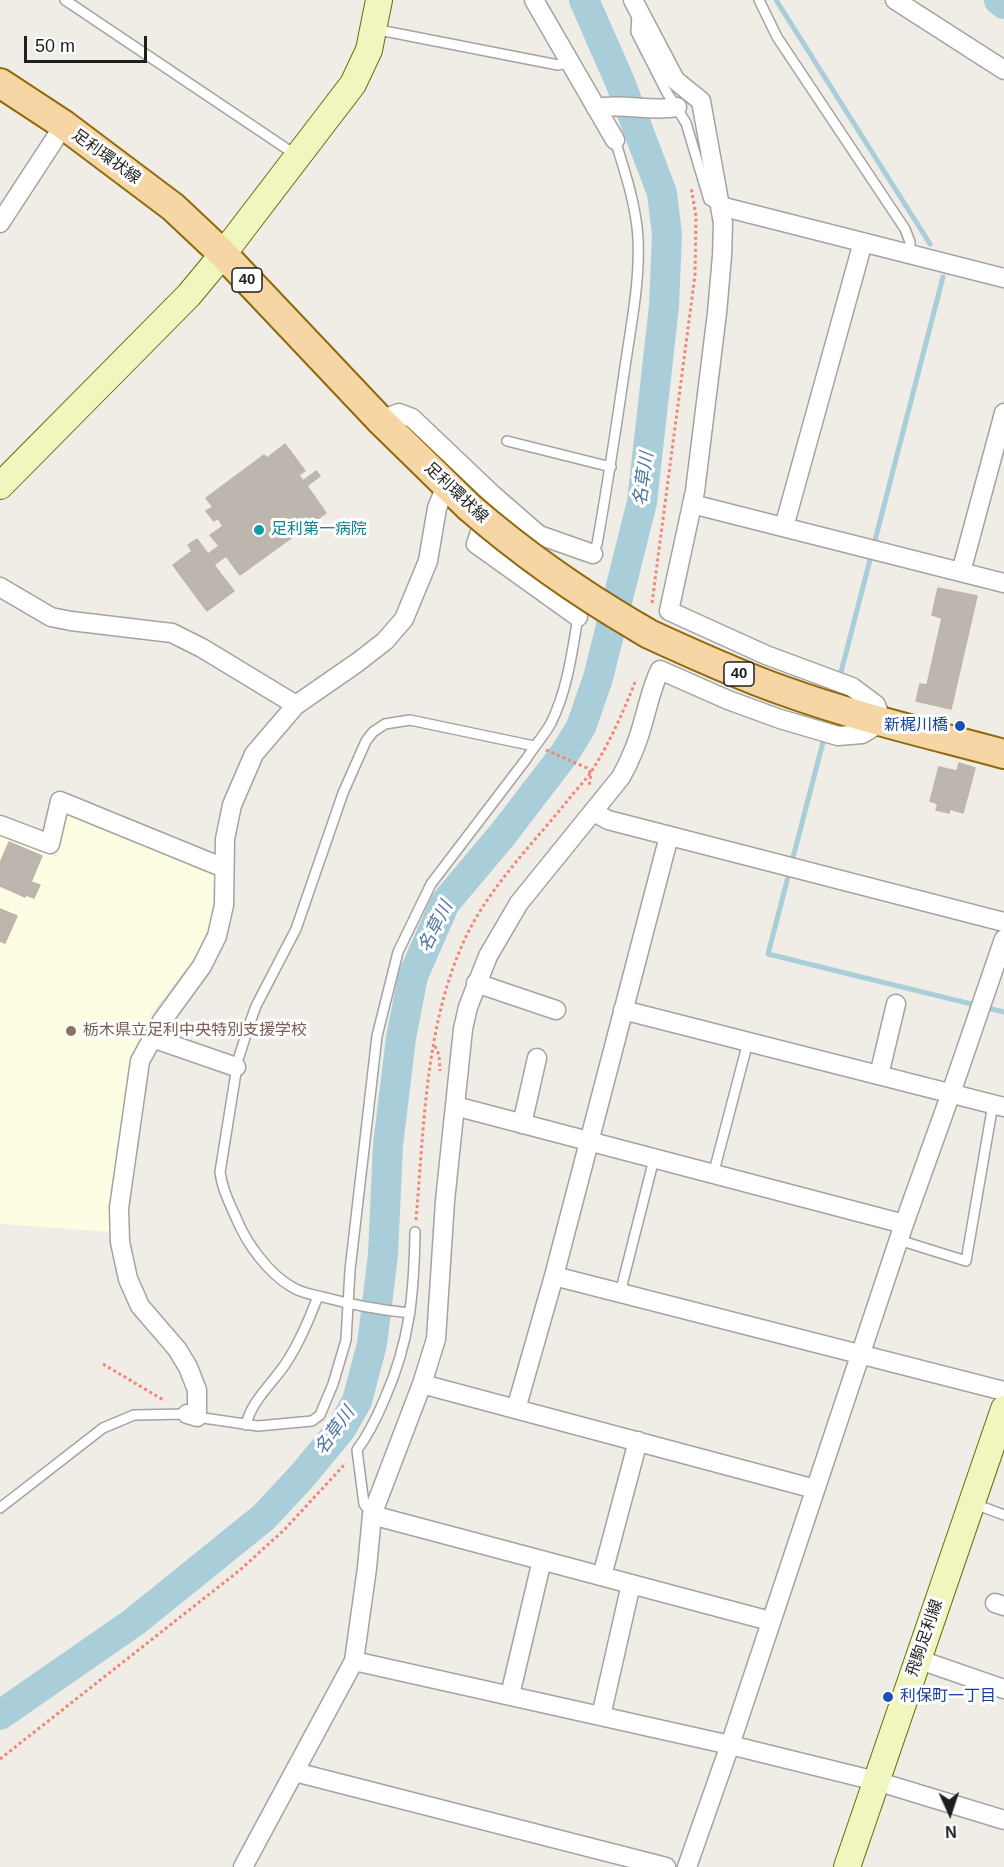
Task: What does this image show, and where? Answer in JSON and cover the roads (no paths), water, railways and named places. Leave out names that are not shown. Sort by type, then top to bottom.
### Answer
[{"type":"main road","name":"足利環状線","points":[[0,83],[64,126],[165,200],[223,254],[380,420],[446,486],[481,501],[511,543],[561,579],[645,617],[649,634],[736,673],[815,702],[1004,754]]},
{"type":"street","points":[[0,486],[189,295],[223,254],[353,84],[369,50],[379,0]]},
{"type":"street","points":[[534,0],[570,62],[602,107],[615,140]]},
{"type":"street","points":[[895,0],[1004,70]]},
{"type":"street","points":[[243,1867],[354,1661],[372,1515],[422,1384],[436,1339],[445,1201],[464,1029],[477,984],[497,940],[519,903],[621,777],[630,761],[644,721],[653,684],[660,670],[728,700],[780,719],[838,736],[862,734],[882,722],[876,705],[852,687],[766,655],[669,611],[692,504],[717,313],[722,234],[720,206],[700,101],[675,80],[635,5]]},
{"type":"street","points":[[602,107],[671,108]]},
{"type":"street","points":[[0,223],[64,126]]},
{"type":"street","points":[[720,206],[1004,278]]},
{"type":"street","points":[[784,527],[863,242]]},
{"type":"street","points":[[380,420],[399,413],[412,418],[481,501],[539,535],[593,554]]},
{"type":"street","points":[[961,572],[1004,413]]},
{"type":"street","points":[[192,1416],[197,1390],[188,1367],[177,1349],[140,1306],[128,1279],[120,1242],[119,1208],[140,1061],[162,1021],[202,966],[217,936],[224,905],[225,839],[232,805],[254,754],[296,705],[358,662],[385,640],[404,619],[428,561],[437,508],[446,486]]},
{"type":"street","points":[[481,501],[476,544],[578,617]]},
{"type":"street","points":[[692,504],[1004,583]]},
{"type":"street","points":[[0,587],[51,617],[172,633],[202,648],[296,705]]},
{"type":"street","points":[[0,825],[50,844],[60,801],[224,868]]},
{"type":"street","points":[[594,812],[608,820],[1004,922]]},
{"type":"street","points":[[516,1409],[554,1276],[669,836]]},
{"type":"street","points":[[687,1867],[901,1232],[1004,939]]},
{"type":"street","points":[[477,984],[556,1010]]},
{"type":"street","points":[[879,1075],[896,1004]]},
{"type":"street","points":[[623,1010],[998,1106]]},
{"type":"street","points":[[152,1038],[236,1067]]},
{"type":"street","points":[[522,1124],[537,1058]]},
{"type":"street","points":[[455,1106],[713,1174],[901,1232]]},
{"type":"street","points":[[554,1276],[1004,1391]]},
{"type":"street","points":[[422,1384],[815,1489]]},
{"type":"street","name":"飛駒足利線","points":[[847,1867],[1004,1409]]},
{"type":"street","points":[[602,1576],[638,1442]]},
{"type":"street","points":[[372,1515],[770,1621]]},
{"type":"street","points":[[510,1695],[542,1560]]},
{"type":"street","points":[[601,1716],[631,1584]]},
{"type":"street","points":[[917,1659],[1004,1689]]},
{"type":"street","points":[[354,1661],[730,1745],[876,1781],[1004,1820]]},
{"type":"street","points":[[295,1772],[666,1867]]},
{"type":"lane","points":[[65,0],[298,157]]},
{"type":"lane","points":[[759,0],[777,37],[906,229],[910,242],[910,254]]},
{"type":"lane","points":[[635,5],[636,32],[666,91],[671,108],[687,123],[709,200],[720,206]]},
{"type":"lane","points":[[374,29],[558,65],[570,62]]},
{"type":"lane","points":[[593,554],[597,544],[611,467],[638,260],[638,236],[633,208],[626,172],[615,140]]},
{"type":"lane","points":[[507,441],[611,467]]},
{"type":"lane","points":[[0,1508],[103,1428],[134,1414],[192,1416],[258,1426],[312,1421],[320,1415],[333,1384],[346,1340],[377,1035],[398,952],[431,884],[537,747],[556,712],[563,693],[578,617]]},
{"type":"lane","points":[[405,1312],[350,1304],[291,1287],[263,1260],[243,1234],[221,1182],[224,1140],[236,1067],[256,1006],[296,929],[343,793],[366,741],[373,732],[385,724],[410,720],[537,747]]},
{"type":"lane","points":[[713,1174],[748,1042]]},
{"type":"lane","points":[[901,1232],[966,1261],[998,1106]]},
{"type":"lane","points":[[620,1293],[654,1159]]},
{"type":"lane","points":[[372,1515],[364,1503],[357,1450],[370,1433],[400,1362],[415,1232]]},
{"type":"lane","points":[[246,1425],[249,1413],[303,1335],[318,1296]]},
{"type":"lane","points":[[972,1503],[1004,1515]]},
{"type":"waterway","name":"名草川","points":[[0,1715],[134,1622],[264,1517],[341,1429],[357,1401],[372,1344],[383,1255],[388,1145],[401,1038],[413,976],[445,903],[503,834],[565,753],[581,727],[598,678],[642,502],[664,306],[667,234],[662,193],[620,82],[584,0]]},
{"type":"waterway","points":[[776,0],[930,244]]},
{"type":"waterway","points":[[999,0],[1004,4]]},
{"type":"waterway","points":[[841,672],[943,277]]},
{"type":"waterway","points":[[823,742],[768,954],[1004,1012]]},
{"type":"place","name":"足利第一病院","points":[[259,530]]},
{"type":"place","name":"新梶川橋","points":[[960,726]]},
{"type":"place","name":"栃木県立足利中央特別支援学校","points":[[71,1031]]},
{"type":"place","name":"利保町一丁目","points":[[888,1697]]}]
